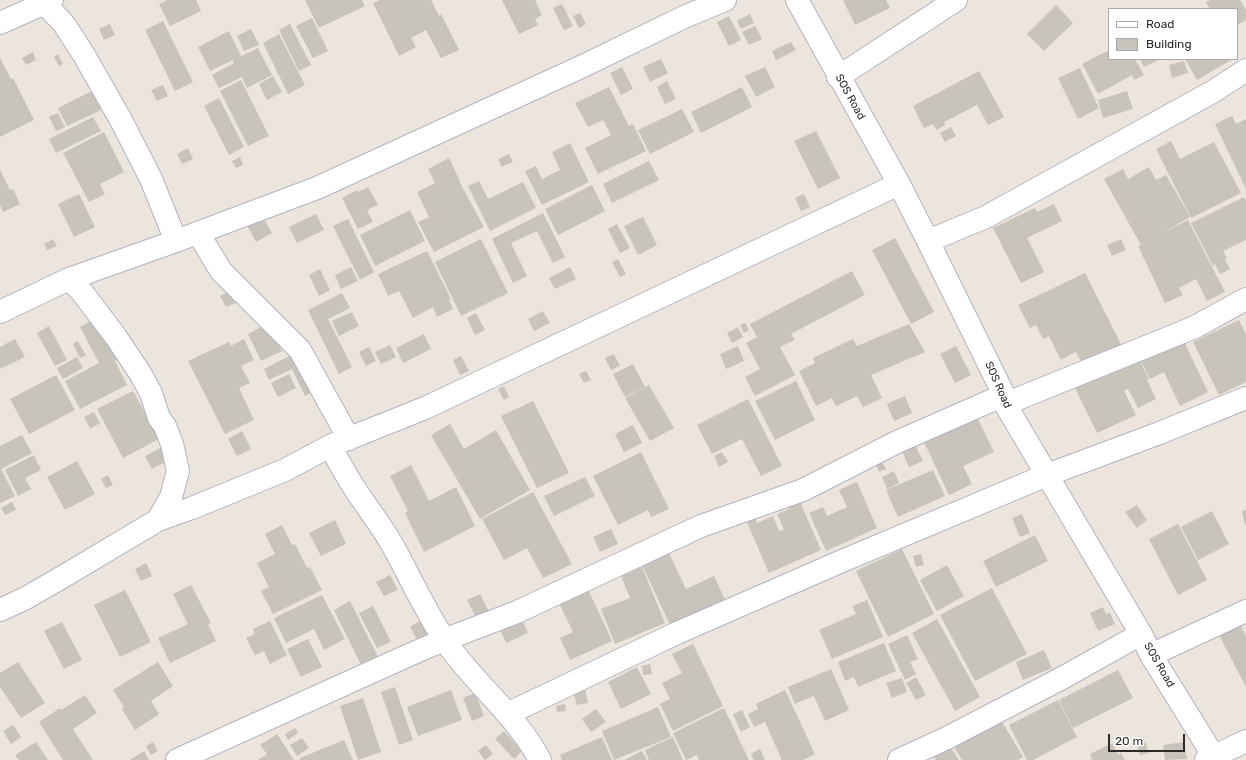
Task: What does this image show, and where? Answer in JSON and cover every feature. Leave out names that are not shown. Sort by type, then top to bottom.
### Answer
[{"type":"street","points":[[0,312],[69,279],[198,233],[317,188],[583,66],[684,17],[725,0]]},
{"type":"street","name":"SOS Road","points":[[797,0],[838,77],[899,184],[1005,400],[1212,759]]},
{"type":"street","points":[[838,77],[956,0]]},
{"type":"street","points":[[0,23],[48,2],[84,55],[122,122],[151,179],[176,241]]},
{"type":"street","points":[[928,241],[986,217],[1214,91],[1246,70]]},
{"type":"street","points":[[0,610],[26,598],[158,520],[192,508],[284,470],[340,443],[424,408],[899,184]]},
{"type":"street","points":[[198,233],[221,271],[300,350],[340,443],[354,486],[393,546],[444,640],[507,714],[533,747],[540,760]]},
{"type":"street","points":[[69,279],[82,292],[116,337],[140,373],[151,393],[159,418],[165,426],[172,444],[178,471],[171,496],[158,520]]},
{"type":"street","points":[[177,760],[345,683],[444,640],[517,612],[701,526],[803,490],[897,442],[1195,327],[1246,298]]},
{"type":"street","points":[[507,714],[677,633],[842,562],[1047,475],[1157,434],[1246,398]]},
{"type":"street","points":[[1151,655],[1246,611]]},
{"type":"street","points":[[899,760],[947,738],[1064,677],[1141,634]]},
{"type":"street","points":[[1212,759],[1246,741]]},
{"type":"building","points":[[167,0],[196,0],[201,11],[170,26],[159,4]]},
{"type":"building","points":[[305,0],[362,0],[365,6],[319,28]]},
{"type":"building","points":[[380,0],[431,0],[439,16],[441,14],[459,50],[441,58],[426,30],[411,38],[416,47],[399,56],[373,3]]},
{"type":"building","points":[[502,0],[535,0],[542,15],[535,19],[538,25],[519,34]]},
{"type":"building","points":[[843,0],[886,0],[890,8],[855,25]]},
{"type":"building","points":[[1210,0],[1240,0],[1246,10],[1246,20],[1238,24],[1238,8],[1209,8],[1206,2]]},
{"type":"building","points":[[562,4],[573,26],[564,30],[553,8]]},
{"type":"building","points":[[1056,5],[1073,23],[1044,51],[1027,34]]},
{"type":"building","points":[[580,13],[586,24],[579,28],[573,16]]},
{"type":"building","points":[[750,14],[754,23],[741,29],[737,21]]},
{"type":"building","points":[[729,16],[741,40],[729,46],[717,22]]},
{"type":"building","points":[[312,18],[328,51],[313,58],[296,26]]},
{"type":"building","points":[[163,21],[193,82],[175,91],[145,30]]},
{"type":"building","points":[[110,24],[115,35],[104,40],[99,29]]},
{"type":"building","points":[[290,24],[311,65],[299,71],[279,30]]},
{"type":"building","points":[[755,26],[762,39],[749,45],[742,32]]},
{"type":"building","points":[[251,29],[259,45],[244,51],[237,36]]},
{"type":"building","points":[[229,31],[241,56],[210,71],[198,47]]},
{"type":"building","points":[[279,34],[305,85],[288,94],[263,43]]},
{"type":"building","points":[[791,42],[796,50],[776,60],[772,51]]},
{"type":"building","points":[[258,48],[272,75],[247,88],[242,77],[219,88],[212,75],[234,63],[233,60]]},
{"type":"building","points":[[1108,51],[1108,60],[1136,60],[1144,75],[1134,80],[1132,75],[1098,94],[1082,64]]},
{"type":"building","points":[[33,52],[36,60],[26,65],[22,58]]},
{"type":"building","points":[[58,54],[63,64],[59,66],[54,57]]},
{"type":"building","points":[[0,58],[11,79],[13,78],[34,120],[0,137]]},
{"type":"building","points":[[661,59],[668,73],[650,82],[643,67]]},
{"type":"building","points":[[1140,60],[1159,60],[1144,67]]},
{"type":"building","points":[[1186,60],[1231,60],[1197,80]]},
{"type":"building","points":[[1184,61],[1188,73],[1172,78],[1169,65]]},
{"type":"building","points":[[622,67],[633,89],[621,95],[610,73]]},
{"type":"building","points":[[765,67],[775,87],[756,97],[745,76]]},
{"type":"building","points":[[1080,68],[1099,108],[1078,119],[1058,78]]},
{"type":"building","points":[[979,71],[1004,117],[988,125],[977,105],[944,122],[945,125],[937,130],[933,124],[924,128],[913,106]]},
{"type":"building","points":[[273,76],[282,92],[267,100],[259,84]]},
{"type":"building","points":[[241,80],[269,136],[248,146],[220,91]]},
{"type":"building","points":[[667,81],[676,99],[665,104],[657,87]]},
{"type":"building","points":[[163,85],[168,96],[157,101],[151,90]]},
{"type":"building","points":[[609,87],[629,126],[633,124],[646,151],[598,174],[585,148],[611,135],[603,120],[588,127],[575,103]]},
{"type":"building","points":[[742,87],[752,107],[701,133],[691,112]]},
{"type":"building","points":[[92,91],[101,110],[67,126],[58,108]]},
{"type":"building","points":[[1127,91],[1133,109],[1103,118],[1098,100]]},
{"type":"building","points":[[219,98],[244,147],[229,155],[204,106]]},
{"type":"building","points":[[682,109],[694,132],[650,154],[638,130]]},
{"type":"building","points":[[58,113],[65,127],[56,131],[49,117]]},
{"type":"building","points":[[1232,116],[1236,124],[1246,119],[1246,189],[1215,124]]},
{"type":"building","points":[[93,117],[101,131],[56,153],[49,139]]},
{"type":"building","points":[[951,127],[956,136],[945,142],[940,133]]},
{"type":"building","points":[[816,131],[840,178],[818,189],[794,141]]},
{"type":"building","points":[[104,132],[124,172],[100,184],[105,194],[89,202],[63,153]]},
{"type":"building","points":[[1171,141],[1180,159],[1214,142],[1241,193],[1191,218],[1156,149]]},
{"type":"building","points":[[570,143],[589,182],[542,205],[525,171],[536,166],[542,179],[560,170],[552,152]]},
{"type":"building","points":[[188,148],[193,159],[182,164],[177,154]]},
{"type":"building","points":[[509,154],[513,162],[502,167],[498,159]]},
{"type":"building","points":[[240,157],[243,165],[236,168],[232,161]]},
{"type":"building","points":[[449,158],[459,181],[484,227],[434,252],[418,222],[429,217],[417,192],[435,183],[428,169]]},
{"type":"building","points":[[649,161],[659,180],[612,203],[603,184]]},
{"type":"building","points":[[1149,167],[1156,180],[1166,175],[1190,217],[1159,235],[1188,220],[1225,292],[1207,301],[1196,279],[1179,288],[1183,295],[1165,303],[1138,246],[1141,245],[1104,179],[1123,169],[1128,179]]},
{"type":"building","points":[[0,170],[10,190],[13,189],[20,204],[3,212],[0,205]]},
{"type":"building","points":[[479,181],[488,199],[523,182],[536,208],[490,231],[468,186]]},
{"type":"building","points":[[592,185],[605,211],[558,235],[545,209]]},
{"type":"building","points":[[368,187],[378,205],[367,210],[373,222],[358,229],[342,198],[357,190],[358,192]]},
{"type":"building","points":[[79,194],[95,227],[74,237],[58,204]]},
{"type":"building","points":[[804,194],[810,207],[801,211],[795,198]]},
{"type":"building","points":[[1244,197],[1246,201],[1246,240],[1223,251],[1230,269],[1220,274],[1215,264],[1213,266],[1191,223]]},
{"type":"building","points":[[1054,204],[1062,221],[1027,238],[1044,272],[1021,283],[993,228],[1035,208],[1037,212]]},
{"type":"building","points":[[410,210],[425,241],[375,266],[360,235]]},
{"type":"building","points":[[543,213],[565,257],[553,263],[537,231],[511,243],[527,276],[513,283],[492,239]]},
{"type":"building","points":[[316,214],[324,230],[297,243],[289,227]]},
{"type":"building","points":[[263,217],[272,233],[256,242],[247,225]]},
{"type":"building","points":[[643,217],[657,245],[638,255],[624,226]]},
{"type":"building","points":[[348,219],[374,272],[360,280],[333,226]]},
{"type":"building","points":[[617,224],[630,248],[620,253],[608,229]]},
{"type":"building","points":[[895,238],[934,312],[911,324],[872,250]]},
{"type":"building","points":[[53,239],[57,246],[47,250],[44,244]]},
{"type":"building","points":[[481,239],[508,293],[461,316],[435,262]]},
{"type":"building","points":[[1121,239],[1126,250],[1112,256],[1107,245]]},
{"type":"building","points":[[427,251],[451,299],[449,300],[453,309],[437,317],[433,307],[413,318],[399,291],[388,296],[378,274]]},
{"type":"building","points":[[618,259],[626,274],[620,277],[612,262]]},
{"type":"building","points":[[351,267],[358,281],[341,289],[335,275]]},
{"type":"building","points":[[570,267],[576,279],[555,289],[549,278]]},
{"type":"building","points":[[320,269],[330,290],[319,296],[309,275]]},
{"type":"building","points":[[852,271],[865,295],[791,334],[795,340],[780,347],[795,375],[755,396],[745,377],[760,369],[746,343],[757,337],[750,324]]},
{"type":"building","points":[[1085,273],[1124,350],[1085,369],[1076,352],[1061,360],[1049,336],[1043,339],[1036,325],[1030,328],[1018,305]]},
{"type":"building","points":[[234,289],[240,301],[226,307],[220,296]]},
{"type":"building","points":[[342,293],[350,308],[328,319],[352,367],[339,374],[308,310]]},
{"type":"building","points":[[543,311],[550,323],[534,331],[528,319]]},
{"type":"building","points":[[352,312],[359,326],[339,336],[332,321]]},
{"type":"building","points":[[476,313],[485,330],[475,335],[467,318]]},
{"type":"building","points":[[96,318],[118,359],[115,361],[127,385],[80,409],[65,381],[99,363],[80,327]]},
{"type":"building","points":[[1239,320],[1246,334],[1246,382],[1219,395],[1193,342]]},
{"type":"building","points":[[268,323],[282,351],[261,361],[248,334]]},
{"type":"building","points":[[745,323],[749,330],[744,333],[740,325]]},
{"type":"building","points":[[909,324],[925,352],[871,375],[882,398],[863,407],[857,396],[836,406],[832,398],[816,406],[799,371],[815,363],[813,358],[853,339],[857,346]]},
{"type":"building","points":[[49,326],[67,360],[55,366],[37,333]]},
{"type":"building","points":[[738,327],[743,337],[732,343],[727,333]]},
{"type":"building","points":[[424,334],[431,349],[403,363],[396,348]]},
{"type":"building","points":[[1182,337],[1208,392],[1180,406],[1164,372],[1150,379],[1139,357]]},
{"type":"building","points":[[15,339],[25,357],[0,369],[0,347]]},
{"type":"building","points":[[244,339],[254,360],[241,366],[250,383],[239,388],[254,420],[225,434],[188,361],[229,342],[231,346]]},
{"type":"building","points":[[78,341],[86,356],[80,358],[73,344]]},
{"type":"building","points":[[390,345],[396,357],[381,364],[375,352]]},
{"type":"building","points":[[738,346],[744,361],[726,369],[720,354]]},
{"type":"building","points":[[956,346],[971,375],[955,383],[940,354]]},
{"type":"building","points":[[369,347],[376,361],[366,366],[359,352]]},
{"type":"building","points":[[295,353],[314,391],[305,396],[292,369],[269,380],[264,369]]},
{"type":"building","points":[[614,354],[620,366],[611,370],[605,358]]},
{"type":"building","points":[[1137,355],[1149,379],[1147,380],[1156,399],[1138,408],[1128,389],[1124,391],[1136,415],[1097,433],[1074,386]]},
{"type":"building","points":[[461,356],[469,371],[460,375],[453,360]]},
{"type":"building","points":[[77,357],[83,368],[63,379],[57,368]]},
{"type":"building","points":[[633,364],[645,387],[625,397],[613,374]]},
{"type":"building","points":[[586,371],[591,380],[584,383],[579,374]]},
{"type":"building","points":[[289,374],[296,388],[278,397],[271,383]]},
{"type":"building","points":[[56,375],[75,410],[29,434],[10,399]]},
{"type":"building","points":[[796,381],[815,420],[775,440],[755,401]]},
{"type":"building","points":[[649,385],[674,428],[650,441],[625,398]]},
{"type":"building","points":[[504,386],[509,397],[504,400],[498,389]]},
{"type":"building","points":[[133,391],[159,439],[123,458],[97,409]]},
{"type":"building","points":[[905,396],[912,413],[894,421],[887,404]]},
{"type":"building","points":[[748,399],[782,466],[761,476],[742,439],[712,454],[697,425]]},
{"type":"building","points":[[533,401],[569,473],[537,488],[501,416]]},
{"type":"building","points":[[94,412],[100,423],[90,429],[84,417]]},
{"type":"building","points":[[975,413],[994,452],[963,466],[972,484],[949,495],[922,438]]},
{"type":"building","points":[[450,424],[464,449],[496,430],[530,490],[480,519],[431,435]]},
{"type":"building","points":[[633,425],[642,443],[624,452],[615,434]]},
{"type":"building","points":[[242,431],[251,449],[237,456],[228,439]]},
{"type":"building","points":[[22,435],[32,453],[1,469],[15,496],[0,503],[0,446]]},
{"type":"building","points":[[915,445],[923,461],[909,467],[902,451]]},
{"type":"building","points":[[162,447],[169,460],[152,469],[145,456]]},
{"type":"building","points":[[641,452],[669,509],[651,517],[648,510],[618,525],[593,476]]},
{"type":"building","points":[[722,452],[728,462],[719,467],[714,456]]},
{"type":"building","points":[[34,455],[41,470],[25,478],[31,489],[18,496],[5,470]]},
{"type":"building","points":[[77,461],[95,494],[65,510],[47,477]]},
{"type":"building","points":[[882,462],[886,469],[879,472],[876,465]]},
{"type":"building","points":[[411,465],[429,501],[456,487],[475,526],[424,552],[405,513],[408,511],[390,476]]},
{"type":"building","points":[[933,470],[945,496],[898,517],[886,490]]},
{"type":"building","points":[[894,471],[899,483],[887,489],[882,477]]},
{"type":"building","points":[[108,475],[113,485],[106,488],[101,479]]},
{"type":"building","points":[[585,477],[595,496],[554,516],[544,496]]},
{"type":"building","points":[[857,482],[877,528],[826,551],[809,513],[823,507],[827,516],[847,507],[839,490]]},
{"type":"building","points":[[533,492],[572,564],[543,578],[527,548],[504,560],[482,519]]},
{"type":"building","points":[[798,497],[821,550],[769,573],[746,520],[755,516],[757,523],[773,516],[779,531],[784,530],[777,514],[789,509],[786,502]]},
{"type":"building","points":[[12,502],[16,510],[5,515],[1,508]]},
{"type":"building","points":[[1137,505],[1147,520],[1137,528],[1125,512]]},
{"type":"building","points":[[1246,510],[1246,525],[1245,525],[1242,511]]},
{"type":"building","points":[[1212,511],[1229,544],[1198,560],[1181,527]]},
{"type":"building","points":[[1022,514],[1030,533],[1020,537],[1012,518]]},
{"type":"building","points":[[335,520],[346,544],[321,556],[309,533]]},
{"type":"building","points":[[1178,524],[1207,580],[1178,595],[1149,539]]},
{"type":"building","points":[[282,525],[292,545],[295,544],[307,568],[310,567],[322,590],[273,614],[261,591],[269,587],[257,563],[275,554],[265,534]]},
{"type":"building","points":[[611,529],[618,544],[600,552],[593,537]]},
{"type":"building","points":[[1035,535],[1048,561],[996,587],[983,561]]},
{"type":"building","points":[[902,549],[934,614],[888,637],[856,571]]},
{"type":"building","points":[[669,553],[686,589],[714,576],[726,602],[671,627],[642,565]]},
{"type":"building","points":[[921,554],[924,565],[916,567],[913,556]]},
{"type":"building","points":[[146,563],[152,576],[141,581],[135,569]]},
{"type":"building","points":[[947,565],[964,596],[937,611],[920,580]]},
{"type":"building","points":[[642,567],[665,623],[615,644],[601,609],[630,598],[621,576]]},
{"type":"building","points":[[390,575],[398,590],[384,596],[376,582]]},
{"type":"building","points":[[191,585],[211,623],[208,624],[216,641],[170,663],[158,638],[188,624],[173,594]]},
{"type":"building","points":[[587,587],[612,641],[570,660],[560,638],[573,632],[558,601]]},
{"type":"building","points":[[992,588],[1027,654],[975,681],[940,615]]},
{"type":"building","points":[[125,590],[151,642],[120,657],[94,605]]},
{"type":"building","points":[[480,594],[489,612],[476,618],[467,600]]},
{"type":"building","points":[[322,595],[345,639],[324,650],[314,629],[286,643],[274,618]]},
{"type":"building","points":[[867,600],[883,637],[832,659],[819,630],[856,614],[852,606]]},
{"type":"building","points":[[350,601],[378,657],[361,665],[334,610]]},
{"type":"building","points":[[373,606],[391,642],[377,648],[359,613]]},
{"type":"building","points":[[1103,607],[1106,614],[1110,613],[1115,624],[1098,631],[1090,613]]},
{"type":"building","points":[[425,619],[433,635],[418,642],[410,626]]},
{"type":"building","points":[[937,619],[980,697],[955,711],[912,633]]},
{"type":"building","points":[[270,621],[287,655],[270,664],[264,651],[255,655],[246,638],[255,634],[253,629]]},
{"type":"building","points":[[62,622],[82,660],[64,669],[44,631]]},
{"type":"building","points":[[523,622],[528,633],[506,643],[501,631]]},
{"type":"building","points":[[1240,624],[1246,636],[1246,687],[1219,635]]},
{"type":"building","points":[[907,635],[918,659],[910,662],[916,674],[905,680],[888,644]]},
{"type":"building","points":[[308,639],[322,667],[301,677],[287,649]]},
{"type":"building","points":[[884,643],[896,671],[858,687],[854,677],[845,681],[838,662]]},
{"type":"building","points":[[693,644],[723,706],[673,731],[660,704],[670,699],[662,683],[682,673],[672,654]]},
{"type":"building","points":[[1044,650],[1052,668],[1023,680],[1016,662]]},
{"type":"building","points":[[18,662],[45,703],[21,718],[0,687],[0,673]]},
{"type":"building","points":[[158,662],[173,686],[151,701],[159,714],[135,730],[122,709],[124,707],[113,690]]},
{"type":"building","points":[[650,664],[652,674],[643,675],[642,666]]},
{"type":"building","points":[[637,667],[651,694],[621,709],[608,682]]},
{"type":"building","points":[[831,669],[849,710],[825,721],[814,696],[795,704],[788,687]]},
{"type":"building","points":[[1118,670],[1133,698],[1073,728],[1059,700]]},
{"type":"building","points":[[916,677],[926,695],[916,700],[906,683]]},
{"type":"building","points":[[902,678],[907,692],[892,698],[886,683]]},
{"type":"building","points":[[395,687],[413,740],[399,745],[381,692]]},
{"type":"building","points":[[585,688],[588,703],[577,705],[573,691]]},
{"type":"building","points":[[451,690],[462,720],[418,736],[407,707]]},
{"type":"building","points":[[785,690],[815,754],[803,760],[782,760],[765,722],[754,727],[748,714],[758,709],[756,704]]},
{"type":"building","points":[[475,693],[484,716],[472,721],[463,698]]},
{"type":"building","points":[[85,695],[97,713],[73,729],[93,760],[63,760],[39,722],[60,708],[61,710]]},
{"type":"building","points":[[363,698],[381,752],[358,760],[340,706]]},
{"type":"building","points":[[1058,700],[1077,737],[1033,760],[1027,760],[1009,725]]},
{"type":"building","points":[[565,704],[566,711],[557,712],[556,706]]},
{"type":"building","points":[[658,707],[671,737],[614,760],[602,731]]},
{"type":"building","points":[[724,708],[749,760],[699,760],[697,755],[686,760],[673,733]]},
{"type":"building","points":[[596,709],[606,722],[591,732],[582,719]]},
{"type":"building","points":[[742,710],[750,727],[741,732],[733,714]]},
{"type":"building","points":[[1001,720],[1023,757],[1018,760],[962,760],[954,747]]},
{"type":"building","points":[[13,725],[21,737],[11,744],[3,731]]},
{"type":"building","points":[[295,728],[298,733],[288,740],[285,734]]},
{"type":"building","points":[[504,731],[522,751],[514,759],[495,739]]},
{"type":"building","points":[[277,734],[294,760],[258,760],[267,754],[260,745]]},
{"type":"building","points":[[602,737],[612,760],[562,760],[560,755]]},
{"type":"building","points":[[673,737],[683,760],[649,760],[645,750]]},
{"type":"building","points":[[302,738],[309,748],[297,756],[290,745]]},
{"type":"building","points":[[344,740],[353,760],[300,760],[300,758]]},
{"type":"building","points":[[36,742],[48,760],[19,760],[15,755]]},
{"type":"building","points":[[153,742],[158,751],[151,755],[146,746]]},
{"type":"building","points":[[1145,742],[1149,753],[1140,755],[1137,745]]},
{"type":"building","points":[[1184,742],[1187,759],[1165,760],[1163,745]]},
{"type":"building","points":[[1112,743],[1118,755],[1121,753],[1125,760],[1092,760],[1090,754]]},
{"type":"building","points":[[486,745],[493,754],[485,760],[478,751]]},
{"type":"building","points":[[951,748],[959,760],[936,760],[934,757]]},
{"type":"building","points":[[760,749],[765,760],[754,760],[751,754]]},
{"type":"building","points":[[144,751],[149,760],[130,760]]},
{"type":"building","points":[[642,751],[647,760],[624,760]]}]
